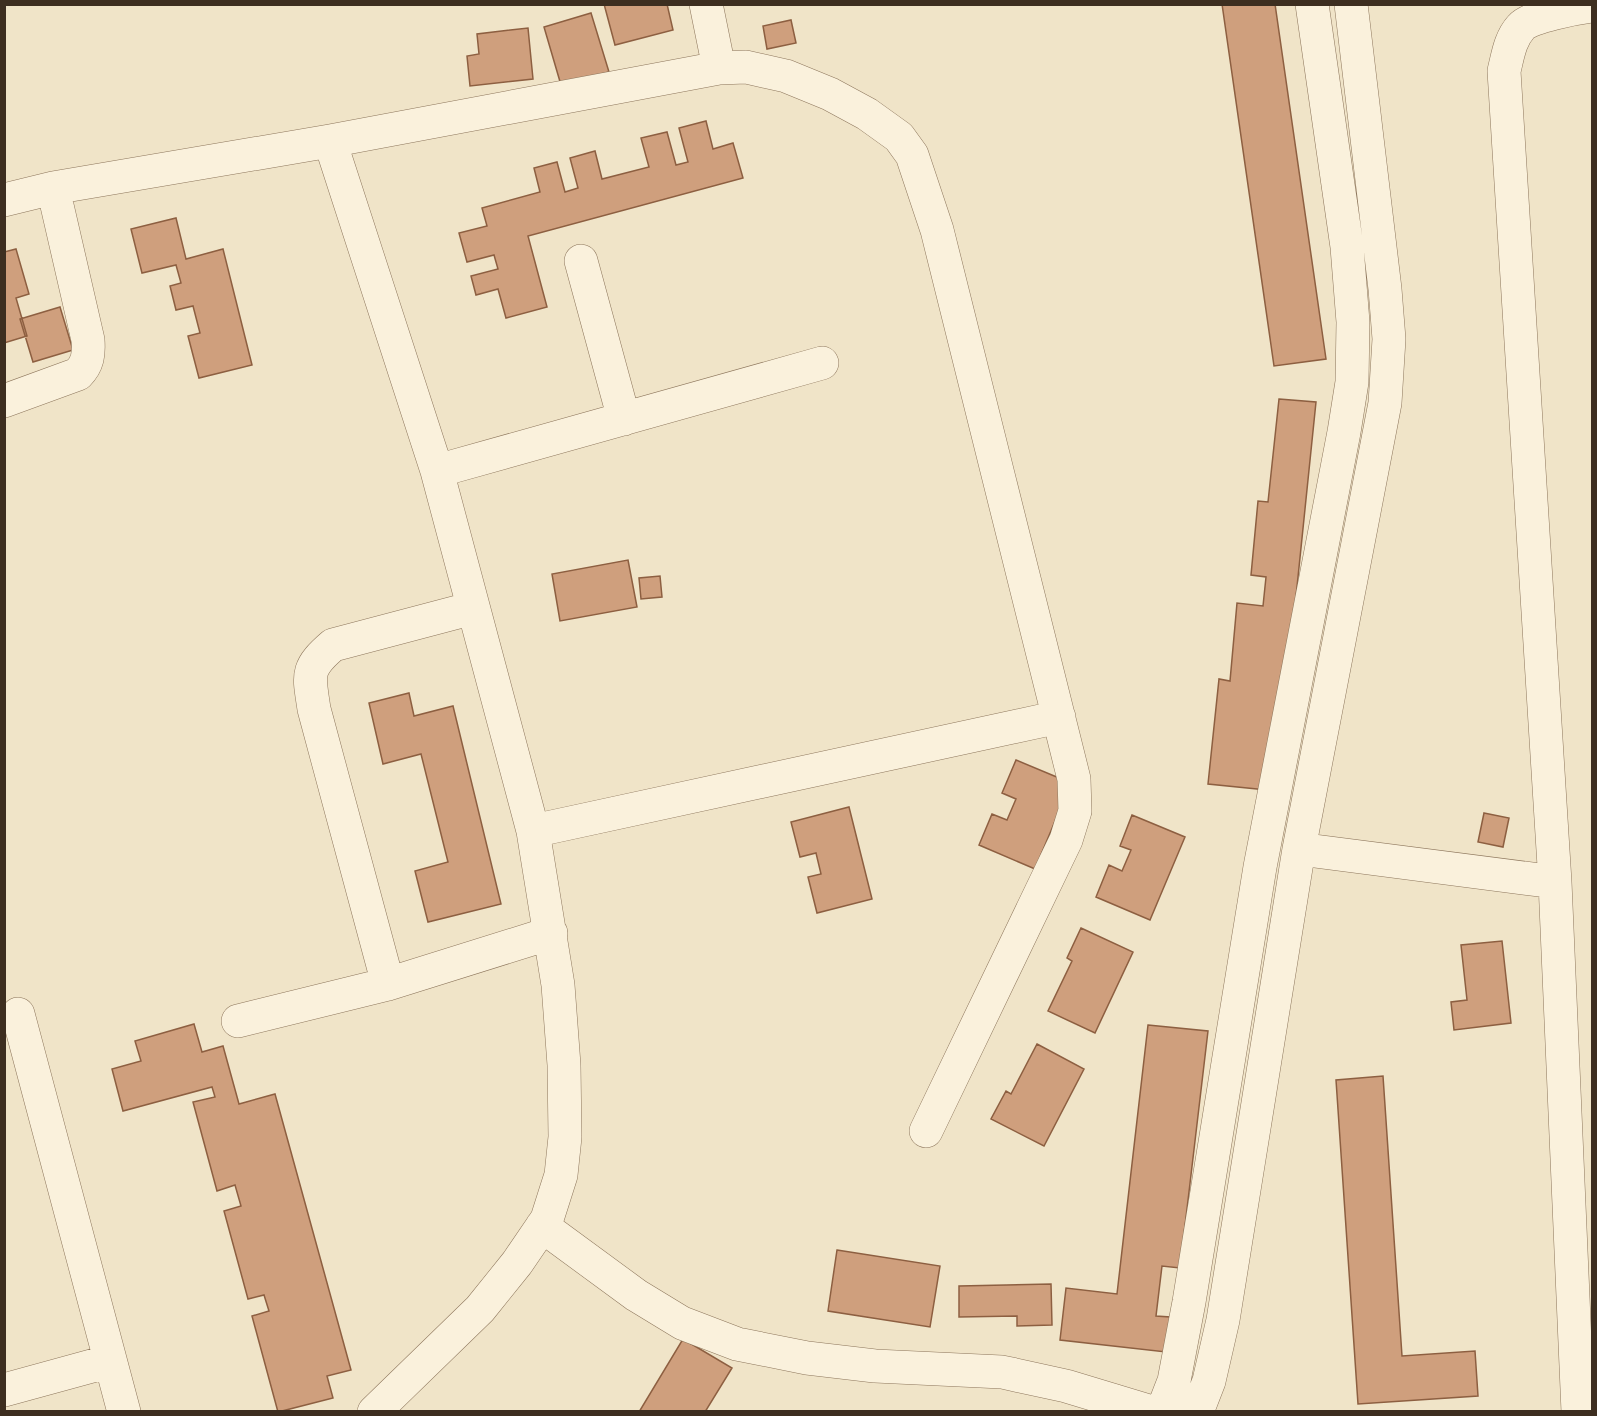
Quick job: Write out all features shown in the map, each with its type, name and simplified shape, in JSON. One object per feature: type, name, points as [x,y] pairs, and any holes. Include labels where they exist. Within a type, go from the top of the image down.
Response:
[{"type":"street","points":[[706,4],[719,68]]},
{"type":"street","points":[[1162,1412],[1173,1381],[1189,1302],[1260,867],[1352,382],[1353,322],[1347,247],[1312,4]]},
{"type":"street","points":[[1197,1412],[1209,1381],[1223,1320],[1299,849],[1384,403],[1389,339],[1385,289],[1351,4]]},
{"type":"street","points":[[1578,1412],[1555,882],[1504,70],[1509,46],[1522,25],[1563,11],[1593,6]]},
{"type":"street","points":[[4,200],[53,188],[330,141],[719,68],[746,67],[786,76],[830,94],[867,114],[899,136],[912,155],[937,230],[1074,779],[1075,811],[1066,840],[926,1131]]},
{"type":"street","points":[[330,141],[437,471],[533,831],[558,985],[564,1065],[565,1137],[561,1176],[547,1219],[517,1263],[480,1309],[374,1412]]},
{"type":"street","points":[[4,401],[78,374],[87,361],[88,340],[53,188]]},
{"type":"street","points":[[581,261],[624,419]]},
{"type":"street","points":[[437,471],[822,363]]},
{"type":"street","points":[[388,984],[314,709],[310,679],[315,660],[333,645],[473,608]]},
{"type":"street","points":[[533,831],[1059,717]]},
{"type":"street","points":[[1299,849],[1555,882]]},
{"type":"street","points":[[238,1022],[388,984],[551,933]]},
{"type":"street","points":[[18,1014],[124,1412]]},
{"type":"street","points":[[542,1226],[636,1295],[682,1323],[737,1344],[807,1358],[875,1366],[1002,1372],[1066,1386],[1152,1412]]},
{"type":"street","points":[[4,1390],[111,1361]]},
{"type":"building","points":[[604,4],[667,4],[673,30],[615,45]]},
{"type":"building","points":[[1222,4],[1275,4],[1326,359],[1274,366]]},
{"type":"building","points":[[591,13],[609,72],[561,85],[544,27]]},
{"type":"building","points":[[791,20],[796,43],[767,49],[763,26]]},
{"type":"building","points":[[528,28],[533,79],[470,86],[467,56],[479,54],[477,34]]},
{"type":"building","points":[[706,121],[713,149],[733,143],[743,178],[528,236],[547,307],[506,318],[498,289],[476,295],[471,276],[498,269],[494,255],[467,262],[459,233],[487,226],[482,208],[540,192],[534,168],[557,162],[565,192],[578,188],[570,158],[595,151],[602,179],[649,167],[641,138],[667,132],[676,165],[688,162],[679,128]]},
{"type":"building","points":[[176,218],[186,259],[223,249],[252,365],[199,378],[188,336],[200,333],[193,306],[176,310],[170,286],[181,283],[176,265],[142,273],[131,229]]},
{"type":"building","points":[[16,249],[29,294],[16,298],[27,336],[4,343],[4,252]]},
{"type":"building","points":[[60,307],[73,350],[33,362],[20,319]]},
{"type":"building","points":[[1279,399],[1316,402],[1276,791],[1208,784],[1219,679],[1230,681],[1237,603],[1263,606],[1266,577],[1251,575],[1258,501],[1268,502]]},
{"type":"building","points":[[628,560],[637,607],[560,621],[552,574]]},
{"type":"building","points":[[660,576],[662,597],[641,599],[639,578]]},
{"type":"building","points":[[409,693],[414,716],[453,706],[501,904],[428,922],[415,871],[448,862],[421,754],[383,764],[369,703]]},
{"type":"building","points":[[1016,760],[1071,783],[1035,869],[979,845],[992,814],[1007,820],[1016,799],[1002,793]]},
{"type":"building","points":[[849,807],[872,899],[817,913],[808,877],[821,874],[816,853],[800,857],[791,822]]},
{"type":"building","points":[[1484,813],[1509,818],[1503,847],[1478,842]]},
{"type":"building","points":[[1132,815],[1185,837],[1150,920],[1096,897],[1109,865],[1122,871],[1131,850],[1120,846]]},
{"type":"building","points":[[1081,928],[1133,952],[1095,1033],[1048,1011],[1072,961],[1067,958]]},
{"type":"building","points":[[1502,941],[1511,1023],[1454,1030],[1451,1002],[1467,1000],[1461,945]]},
{"type":"building","points":[[194,1024],[202,1052],[223,1046],[239,1104],[275,1094],[351,1370],[327,1376],[333,1398],[278,1412],[252,1316],[269,1311],[264,1295],[248,1299],[224,1211],[241,1206],[235,1185],[217,1191],[193,1102],[215,1097],[212,1087],[123,1111],[112,1069],[141,1061],[135,1041]]},
{"type":"building","points":[[1148,1025],[1208,1031],[1180,1268],[1162,1266],[1156,1316],[1170,1317],[1166,1352],[1060,1340],[1066,1288],[1117,1294]]},
{"type":"building","points":[[1037,1044],[1084,1069],[1044,1146],[991,1119],[1006,1091],[1011,1094]]},
{"type":"building","points":[[1383,1076],[1402,1356],[1475,1351],[1478,1396],[1358,1404],[1336,1080]]},
{"type":"building","points":[[837,1250],[940,1266],[930,1327],[828,1311]]},
{"type":"building","points":[[1051,1284],[1052,1325],[1017,1326],[1017,1316],[959,1317],[959,1286]]},
{"type":"building","points":[[683,1339],[732,1368],[705,1412],[639,1412]]}]
